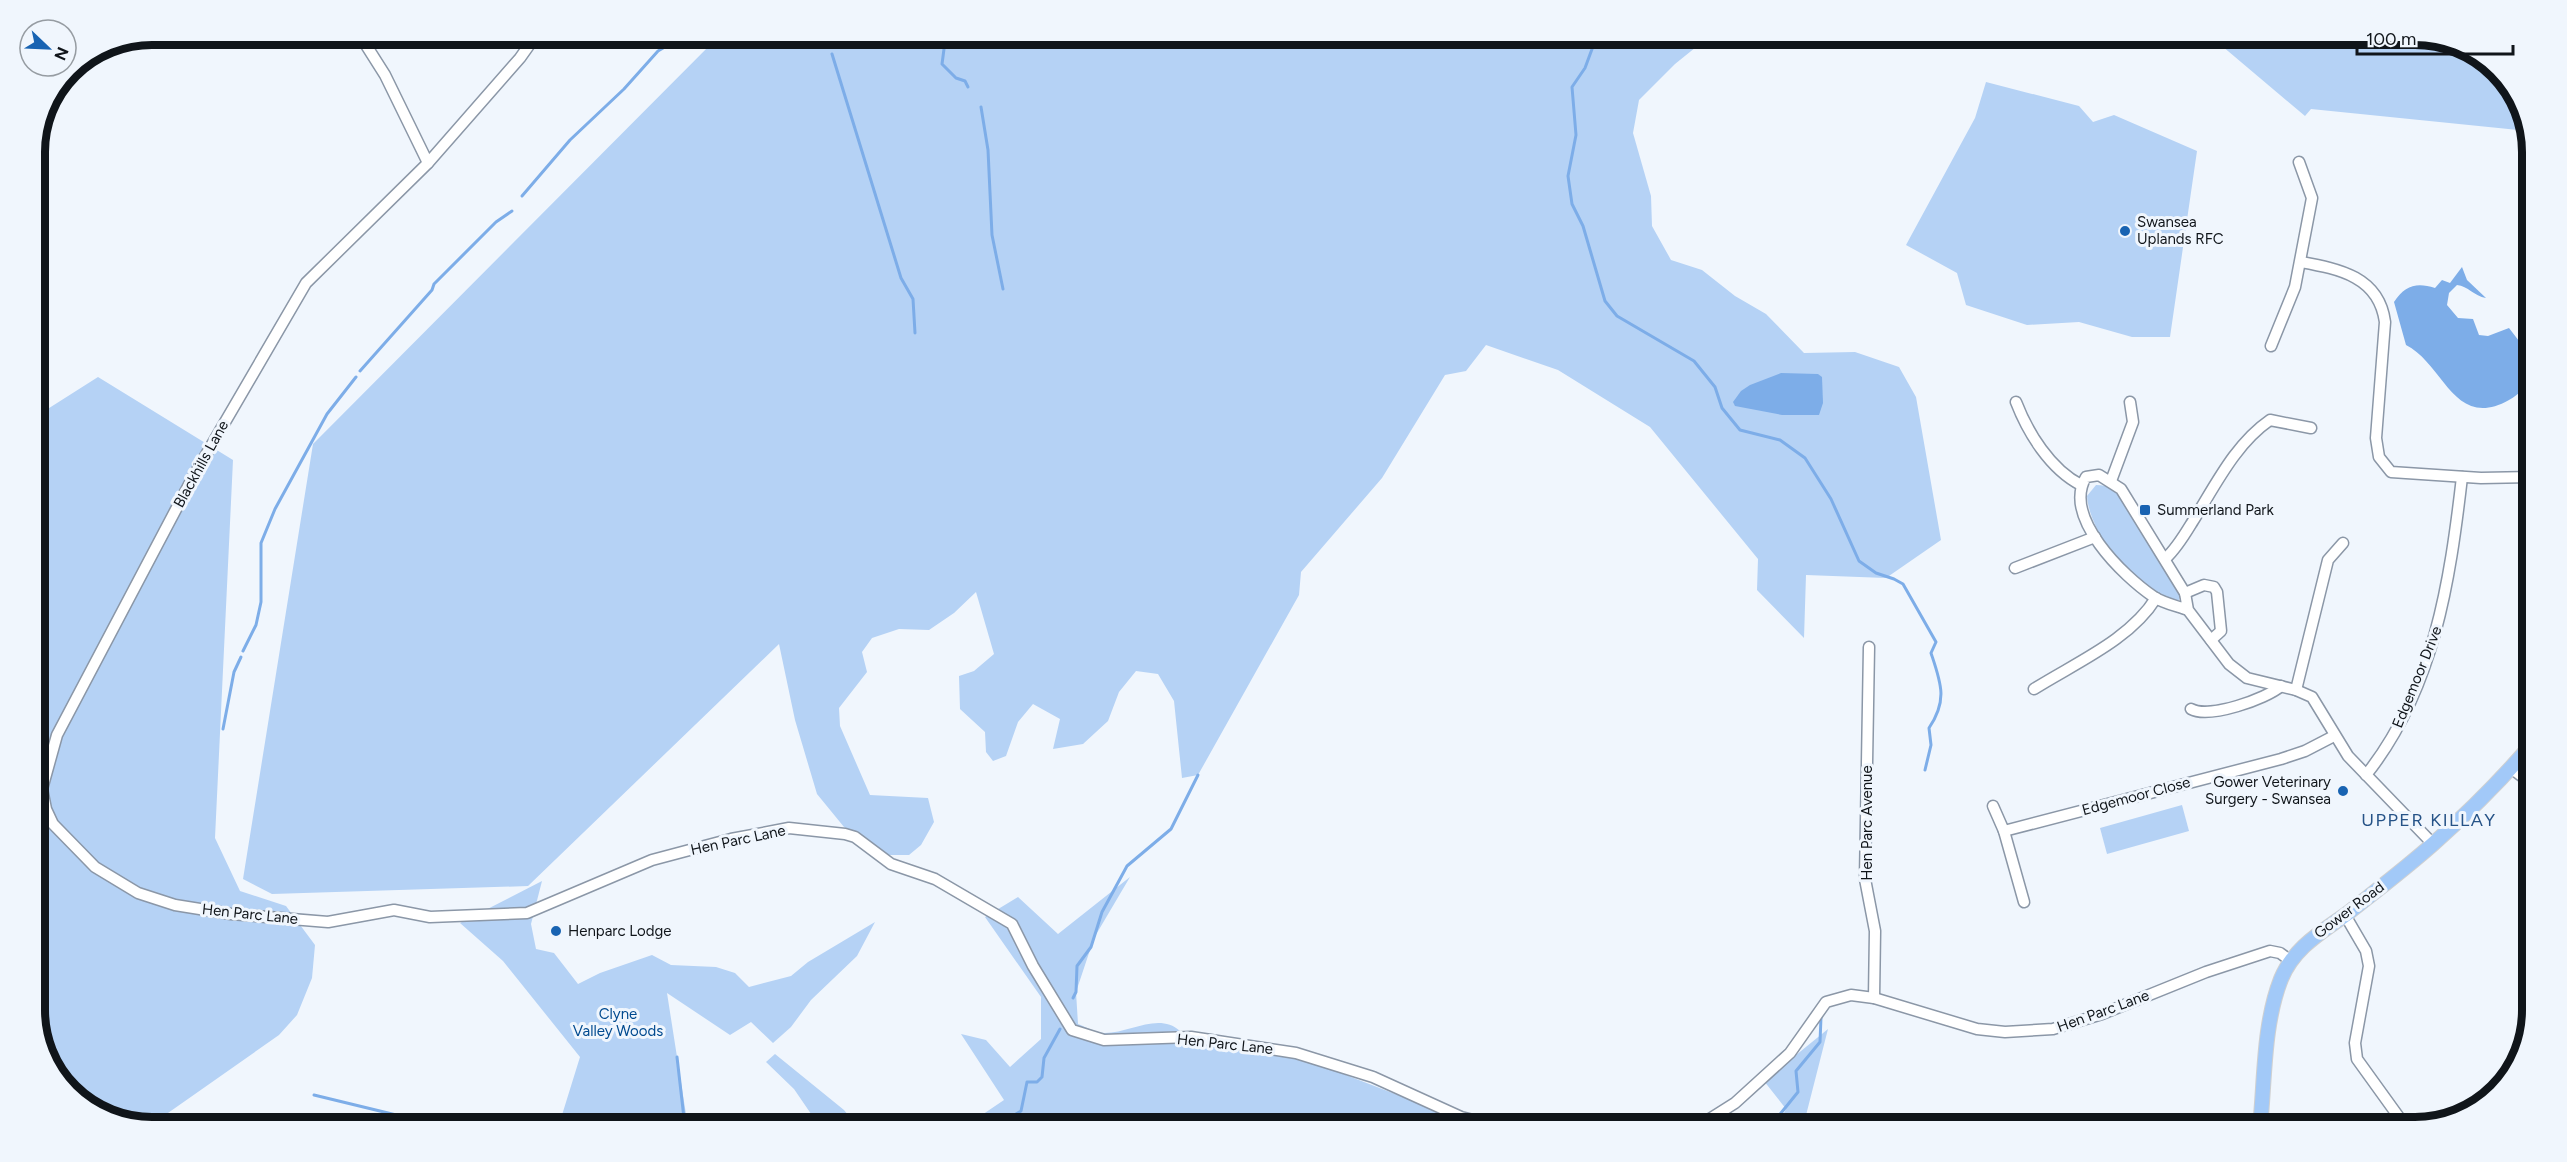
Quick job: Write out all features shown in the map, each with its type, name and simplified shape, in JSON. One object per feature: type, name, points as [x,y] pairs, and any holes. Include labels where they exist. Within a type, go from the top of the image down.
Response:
[{"type":"main road","name":"Gower Road","points":[[2261,1117],[2269,1032],[2282,978],[2291,961],[2309,940],[2345,915],[2433,844],[2522,755]]},
{"type":"street","points":[[366,45],[385,75],[428,163]]},
{"type":"street","name":"Blackhills Lane","points":[[45,778],[57,735],[193,477],[306,283],[428,163],[529,45]]},
{"type":"street","points":[[2271,346],[2295,287],[2312,198],[2299,162]]},
{"type":"street","points":[[2301,261],[2329,267],[2355,277],[2373,291],[2383,306],[2385,322],[2376,438],[2379,457],[2391,472],[2462,477],[2522,477]]},
{"type":"street","points":[[2016,402],[2025,424],[2041,447],[2064,473],[2081,485]]},
{"type":"street","points":[[2111,481],[2133,422],[2130,402]]},
{"type":"street","points":[[2166,558],[2179,544],[2231,460],[2253,431],[2271,420],[2311,428]]},
{"type":"street","points":[[2188,610],[2156,598],[2108,556],[2081,513],[2081,485],[2086,477],[2099,475],[2121,489],[2166,558],[2185,592],[2188,610],[2229,664],[2247,678],[2296,690],[2317,702],[2334,736],[2366,775],[2433,844]]},
{"type":"street","name":"Edgemoor Drive","points":[[2366,775],[2383,754],[2398,726],[2437,631],[2452,562],[2462,477]]},
{"type":"street","points":[[2015,568],[2095,537]]},
{"type":"street","points":[[2296,690],[2328,560],[2343,543]]},
{"type":"street","points":[[2185,592],[2205,585],[2214,587],[2217,592],[2221,631],[2211,640]]},
{"type":"street","points":[[2034,689],[2127,631],[2148,610],[2156,598]]},
{"type":"street","name":"Hen Parc Avenue","points":[[1869,647],[1865,879],[1875,931],[1874,998]]},
{"type":"street","points":[[2191,709],[2198,713],[2232,707],[2273,693],[2281,686]]},
{"type":"street","name":"Edgemoor Close","points":[[2004,831],[2281,759],[2306,751],[2334,736]]},
{"type":"street","points":[[2511,768],[2522,776]]},
{"type":"street","name":"Blackhills Lane","points":[[45,804],[53,824],[94,867],[138,893],[175,905]]},
{"type":"street","points":[[1993,806],[2004,831],[2024,902]]},
{"type":"street","name":"Hen Parc Lane","points":[[175,905],[231,914],[328,922],[394,910],[430,916],[527,913],[652,861],[731,839],[789,828],[845,834],[855,837],[891,864],[935,879],[1012,924],[1033,966],[1072,1030],[1104,1040],[1191,1037],[1296,1053],[1373,1077],[1459,1117]]},
{"type":"street","points":[[2345,915],[2366,951],[2369,966],[2355,1043],[2357,1059],[2398,1117]]},
{"type":"street","name":"Hen Parc Lane","points":[[1714,1117],[1735,1103],[1790,1053],[1826,1002],[1851,994],[1874,998],[1977,1029],[2005,1032],[2053,1029],[2102,1014],[2206,972],[2270,951],[2280,953],[2291,961]]},
{"type":"green space","points":[[710,45],[1699,45],[1675,64],[1639,100],[1633,133],[1651,196],[1652,226],[1671,260],[1702,270],[1735,296],[1766,314],[1804,353],[1855,352],[1899,367],[1916,397],[1941,540],[1886,578],[1806,575],[1804,638],[1757,590],[1758,559],[1650,427],[1558,370],[1486,345],[1466,371],[1445,375],[1382,478],[1301,572],[1299,595],[1198,775],[1182,778],[1174,701],[1158,674],[1136,671],[1119,692],[1108,721],[1083,744],[1053,749],[1060,719],[1033,704],[1018,722],[1006,756],[993,761],[986,752],[985,732],[960,709],[959,676],[974,671],[994,654],[976,592],[954,613],[929,630],[899,629],[872,638],[862,652],[867,672],[839,708],[840,726],[870,795],[928,798],[934,822],[921,845],[909,855],[888,855],[844,827],[817,794],[795,720],[779,644],[528,886],[272,894],[243,879],[313,444]]},
{"type":"green space","points":[[2221,45],[2422,45],[2436,47],[2468,59],[2491,76],[2508,99],[2520,130],[2311,109],[2305,116]]},
{"type":"green space","points":[[1986,82],[2079,106],[2093,122],[2114,115],[2197,151],[2170,337],[2132,337],[2079,322],[2027,325],[1966,305],[1957,273],[1906,245],[1975,118]]},
{"type":"green space","points":[[98,377],[233,460],[215,838],[240,891],[286,906],[315,945],[312,978],[297,1015],[279,1035],[162,1117],[124,1113],[111,1109],[87,1095],[76,1086],[63,1069],[47,1031],[45,1017],[45,411]]},
{"type":"green space","points":[[2096,485],[2112,489],[2125,502],[2181,593],[2179,600],[2171,599],[2150,589],[2128,570],[2105,544],[2093,521],[2087,496]]},
{"type":"green space","points":[[2182,805],[2189,831],[2107,854],[2100,828]]},
{"type":"green space","points":[[1130,877],[1094,938],[1076,992],[1078,1024],[1105,1033],[1163,1023],[1180,1031],[1142,1034],[1137,1042],[1210,1044],[1312,1062],[1455,1117],[979,1117],[1004,1100],[961,1034],[986,1040],[1010,1067],[1041,1039],[1041,997],[985,917],[1018,897],[1058,934]]},
{"type":"green space","name":"Clyne Valley Woods","points":[[542,881],[531,924],[536,949],[554,953],[578,984],[600,973],[652,955],[671,965],[716,967],[735,973],[749,987],[791,976],[808,962],[875,922],[857,956],[811,1000],[791,1027],[773,1043],[751,1022],[730,1035],[667,993],[686,1117],[562,1117],[580,1057],[503,961],[460,923]]},
{"type":"green space","points":[[1828,1029],[1806,1117],[1782,1117],[1786,1109],[1764,1081]]},
{"type":"green space","points":[[775,1054],[850,1117],[813,1117],[794,1089],[766,1062]]},
{"type":"water","points":[[2462,267],[2467,280],[2486,298],[2457,285],[2449,293],[2447,305],[2458,318],[2473,319],[2479,335],[2488,336],[2509,328],[2522,343],[2522,390],[2509,400],[2490,407],[2475,407],[2462,401],[2419,354],[2406,345],[2394,302],[2398,296],[2412,286],[2423,285],[2435,288],[2442,280],[2450,283]]},
{"type":"water","points":[[1781,373],[1818,374],[1822,377],[1823,403],[1819,415],[1782,415],[1735,406],[1733,402],[1741,391]]},
{"type":"waterway","points":[[522,196],[570,140],[624,89],[658,51],[668,45]]},
{"type":"waterway","points":[[945,45],[942,64],[956,78],[965,81],[968,87]]},
{"type":"waterway","points":[[1594,45],[1585,68],[1572,87],[1576,135],[1568,176],[1572,204],[1583,226],[1605,301],[1617,316],[1694,361],[1715,387],[1722,408],[1740,430],[1780,440],[1805,458],[1831,499],[1859,561],[1876,573],[1903,584],[1936,642],[1931,653],[1938,673],[1941,700],[1929,728],[1931,745],[1925,770]]},
{"type":"waterway","points":[[832,54],[901,278],[913,299],[915,333]]},
{"type":"waterway","points":[[981,107],[988,150],[992,235],[1003,289]]},
{"type":"waterway","points":[[360,371],[432,290],[434,284],[496,222],[512,211]]},
{"type":"waterway","points":[[243,651],[256,625],[261,602],[261,543],[275,509],[327,414],[356,377]]},
{"type":"waterway","points":[[223,729],[234,672],[241,657]]},
{"type":"waterway","points":[[1073,998],[1076,992],[1077,966],[1091,947],[1102,912],[1127,866],[1171,829],[1198,775]]},
{"type":"waterway","points":[[1778,1117],[1798,1092],[1796,1071],[1820,1042],[1821,1017]]},
{"type":"waterway","points":[[1011,1117],[1021,1111],[1027,1082],[1037,1082],[1042,1077],[1044,1058],[1060,1029]]},
{"type":"waterway","points":[[677,1057],[684,1117]]},
{"type":"waterway","points":[[314,1095],[405,1117]]},
{"type":"place","name":"Swansea Uplands RFC","points":[[2125,231]]},
{"type":"place","name":"Summerland Park","points":[[2145,510]]},
{"type":"place","name":"Gower Veterinary Surgery - Swansea","points":[[2343,791]]},
{"type":"place","name":"Henparc Lodge","points":[[556,931]]},
{"type":"district","name":"UPPER KILLAY","points":[[2429,820]]}]
